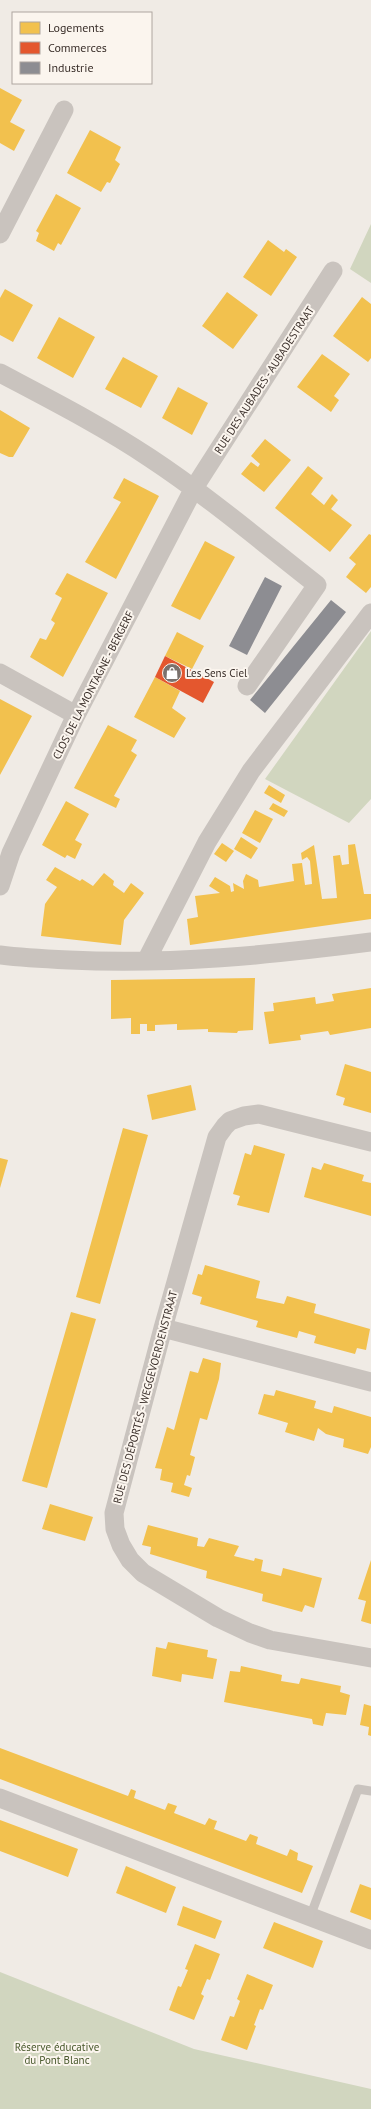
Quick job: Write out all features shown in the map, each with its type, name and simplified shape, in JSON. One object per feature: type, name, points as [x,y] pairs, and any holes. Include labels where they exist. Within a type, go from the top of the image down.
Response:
[{"type":"street","points":[[0,234],[64,110]]},
{"type":"street","name":"RUE DES AUBADES - AUBADESTRAAT","points":[[194,488],[333,271]]},
{"type":"street","points":[[0,373],[77,414],[128,444],[194,488],[317,585],[247,686]]},
{"type":"street","name":"CLOS DE LA MONTAGNE - BERGERF","points":[[0,886],[11,853],[76,715],[194,488]]},
{"type":"street","points":[[146,961],[207,842],[251,771],[371,613]]},
{"type":"street","points":[[0,673],[76,715]]},
{"type":"street","points":[[0,955],[96,961],[146,961],[270,955],[371,942]]},
{"type":"street","name":"RUE DES DÉPORTÉS - WEGGEVOERDENSTRAAT","points":[[371,1142],[259,1114],[244,1116],[225,1126],[217,1137],[163,1328],[114,1513],[117,1534],[125,1553],[143,1573],[239,1628],[270,1640],[371,1658]]},
{"type":"street","points":[[163,1328],[367,1379]]},
{"type":"street","points":[[0,1798],[371,1940]]},
{"type":"lane","points":[[310,1917],[358,1789],[371,1791]]},
{"type":"green space","points":[[371,224],[371,283],[350,269]]},
{"type":"green space","points":[[371,631],[371,799],[349,823],[265,779]]},
{"type":"green space","name":"Réserve éducative du Pont Blanc","points":[[0,1972],[194,2049],[371,2089],[371,2109],[0,2109]]},
{"type":"building: Logements","points":[[0,88],[22,100],[10,122],[25,130],[14,151],[0,143]]},
{"type":"building: Logements","points":[[90,130],[121,147],[115,160],[120,164],[110,183],[107,182],[101,192],[67,173]]},
{"type":"building: Logements","points":[[56,194],[81,208],[61,245],[58,243],[54,251],[36,241],[39,233],[36,231]]},
{"type":"building: Logements","points":[[268,240],[284,252],[286,249],[297,257],[271,296],[243,277]]},
{"type":"building: Logements","points":[[5,289],[33,305],[13,342],[0,335],[0,298]]},
{"type":"building: Logements","points":[[227,292],[258,315],[233,349],[202,326]]},
{"type":"building: Logements","points":[[362,297],[371,304],[371,358],[368,362],[333,336]]},
{"type":"building: Logements","points":[[59,317],[95,337],[73,378],[37,358]]},
{"type":"building: Logements","points":[[322,354],[350,374],[334,396],[339,400],[331,412],[297,387]]},
{"type":"building: Logements","points":[[123,357],[158,376],[141,408],[105,389]]},
{"type":"building: Logements","points":[[178,387],[208,403],[192,435],[162,418]]},
{"type":"building: Logements","points":[[0,410],[30,428],[13,457],[0,453]]},
{"type":"building: Logements","points":[[265,439],[291,460],[264,492],[241,474],[251,462],[258,467],[260,464],[251,456]]},
{"type":"building: Logements","points":[[308,466],[323,478],[311,494],[324,505],[332,494],[338,500],[331,509],[352,525],[330,552],[275,508]]},
{"type":"building: Logements","points":[[124,478],[159,496],[116,579],[85,562],[121,502],[113,498]]},
{"type":"building: Logements","points":[[369,534],[371,535],[371,587],[366,593],[346,577],[356,564],[349,558]]},
{"type":"building: Logements","points":[[205,541],[235,557],[200,620],[171,606]]},
{"type":"building: Logements","points":[[67,573],[108,593],[63,677],[30,657],[40,638],[46,640],[55,623],[51,620],[62,598],[55,594]]},
{"type":"building: Logements","points":[[177,632],[204,646],[192,669],[165,656]]},
{"type":"building: Logements","points":[[155,677],[180,691],[172,708],[186,718],[174,738],[134,717]]},
{"type":"building: Logements","points":[[0,699],[32,716],[0,775]]},
{"type":"building: Logements","points":[[108,725],[137,740],[131,751],[137,755],[114,796],[120,799],[116,808],[74,788]]},
{"type":"building: Logements","points":[[269,785],[285,795],[281,803],[264,793]]},
{"type":"building: Logements","points":[[66,801],[89,814],[75,840],[82,844],[75,859],[67,855],[65,858],[42,845]]},
{"type":"building: Logements","points":[[273,803],[288,811],[284,817],[269,809]]},
{"type":"building: Logements","points":[[255,810],[273,819],[260,843],[242,833]]},
{"type":"building: Logements","points":[[241,837],[258,848],[251,859],[234,849]]},
{"type":"building: Logements","points":[[222,843],[234,851],[226,862],[214,854]]},
{"type":"building: Logements","points":[[355,844],[364,894],[371,894],[371,919],[190,945],[187,919],[198,917],[195,896],[220,893],[209,886],[215,877],[230,886],[231,892],[234,891],[233,883],[244,889],[243,881],[246,874],[258,880],[259,887],[294,881],[292,864],[302,863],[305,885],[312,884],[310,861],[307,857],[302,860],[301,853],[314,845],[322,899],[337,898],[333,856],[340,855],[342,865],[349,864],[348,845]]},
{"type":"building: Logements","points":[[55,867],[80,881],[82,879],[93,886],[104,873],[114,881],[113,885],[124,893],[131,883],[144,893],[124,920],[121,945],[41,936],[45,904],[57,887],[46,880]]},
{"type":"building: Logements","points":[[255,978],[253,1030],[238,1031],[237,1033],[208,1032],[208,1029],[177,1030],[177,1024],[155,1025],[155,1031],[147,1031],[147,1024],[140,1024],[140,1034],[131,1034],[131,1018],[111,1019],[111,980]]},
{"type":"building: Logements","points":[[371,988],[371,1028],[330,1035],[328,1031],[300,1035],[301,1040],[269,1044],[264,1012],[274,1011],[273,1003],[315,997],[316,1004],[334,1001],[332,994]]},
{"type":"building: Logements","points":[[345,1064],[371,1072],[371,1113],[343,1105],[345,1098],[336,1095]]},
{"type":"building: Logements","points":[[191,1085],[196,1110],[152,1120],[147,1095]]},
{"type":"building: Logements","points":[[123,1128],[148,1135],[100,1304],[76,1297]]},
{"type":"building: Logements","points":[[254,1145],[285,1154],[269,1213],[237,1205],[240,1196],[233,1194],[245,1153],[251,1155]]},
{"type":"building: Logements","points":[[0,1158],[8,1160],[0,1188]]},
{"type":"building: Logements","points":[[324,1163],[364,1175],[362,1181],[371,1183],[371,1216],[304,1197],[312,1167],[321,1170]]},
{"type":"building: Logements","points":[[205,1265],[260,1281],[256,1298],[284,1304],[287,1296],[316,1304],[314,1313],[370,1329],[366,1350],[357,1348],[355,1354],[314,1343],[316,1336],[299,1331],[297,1338],[256,1327],[258,1321],[200,1304],[202,1297],[192,1294],[198,1274],[202,1275]]},
{"type":"building: Logements","points":[[71,1312],[96,1319],[47,1488],[22,1481]]},
{"type":"building: Logements","points":[[203,1358],[221,1363],[219,1379],[207,1420],[200,1418],[190,1455],[195,1457],[190,1476],[187,1475],[184,1485],[192,1488],[189,1497],[171,1492],[173,1483],[160,1480],[162,1469],[155,1468],[167,1427],[174,1430],[190,1371],[198,1373]]},
{"type":"building: Logements","points":[[276,1390],[316,1401],[314,1408],[332,1413],[334,1406],[371,1417],[371,1447],[368,1454],[343,1447],[344,1439],[326,1434],[318,1428],[314,1441],[285,1432],[288,1423],[258,1414],[264,1394],[274,1396]]},
{"type":"building: Logements","points":[[50,1504],[93,1517],[85,1541],[42,1529]]},
{"type":"building: Logements","points":[[148,1525],[198,1538],[197,1546],[204,1547],[209,1538],[239,1546],[234,1556],[254,1561],[255,1558],[263,1560],[261,1571],[281,1576],[283,1568],[322,1578],[314,1608],[305,1605],[302,1612],[262,1601],[263,1594],[206,1578],[207,1571],[150,1554],[151,1547],[142,1545]]},
{"type":"building: Logements","points":[[371,1560],[371,1624],[361,1621],[366,1601],[358,1599]]},
{"type":"building: Logements","points":[[168,1642],[208,1650],[207,1657],[217,1659],[213,1679],[182,1674],[181,1682],[152,1676],[156,1647],[166,1649]]},
{"type":"building: Logements","points":[[241,1666],[282,1675],[281,1681],[299,1684],[301,1678],[341,1686],[340,1692],[350,1695],[346,1715],[326,1713],[323,1726],[313,1724],[312,1719],[224,1702],[230,1671],[240,1672]]},
{"type":"building: Logements","points":[[364,1704],[371,1706],[371,1736],[368,1735],[369,1727],[360,1725]]},
{"type":"building: Logements","points":[[0,1748],[128,1796],[131,1789],[136,1791],[134,1798],[165,1810],[168,1803],[177,1806],[174,1813],[205,1825],[209,1818],[217,1821],[214,1829],[246,1841],[250,1834],[258,1837],[256,1844],[287,1856],[290,1849],[298,1853],[297,1860],[313,1866],[302,1893],[0,1779]]},
{"type":"building: Logements","points":[[0,1820],[78,1849],[68,1877],[0,1851]]},
{"type":"building: Logements","points":[[126,1866],[176,1887],[166,1913],[116,1893]]},
{"type":"building: Logements","points":[[360,1884],[371,1888],[371,1920],[350,1912]]},
{"type":"building: Logements","points":[[183,1906],[222,1921],[215,1939],[177,1925]]},
{"type":"building: Logements","points":[[274,1922],[323,1941],[313,1968],[263,1948]]},
{"type":"building: Logements","points":[[195,1944],[220,1954],[210,1980],[207,1979],[201,1994],[204,1996],[194,2020],[169,2010],[178,1986],[181,1987],[188,1970],[185,1969]]},
{"type":"building: Logements","points":[[247,1974],[273,1985],[263,2010],[260,2009],[254,2025],[256,2026],[247,2050],[221,2040],[230,2016],[234,2017],[240,2001],[237,1999]]},
{"type":"building: Commerces","points":[[165,656],[214,682],[203,703],[155,677]]},
{"type":"building: Industrie","points":[[265,577],[282,586],[247,655],[229,646]]},
{"type":"building: Industrie","points":[[331,600],[346,612],[265,713],[250,700]]},
{"type":"place","name":"Les Sens Ciel","points":[[172,673]]}]
